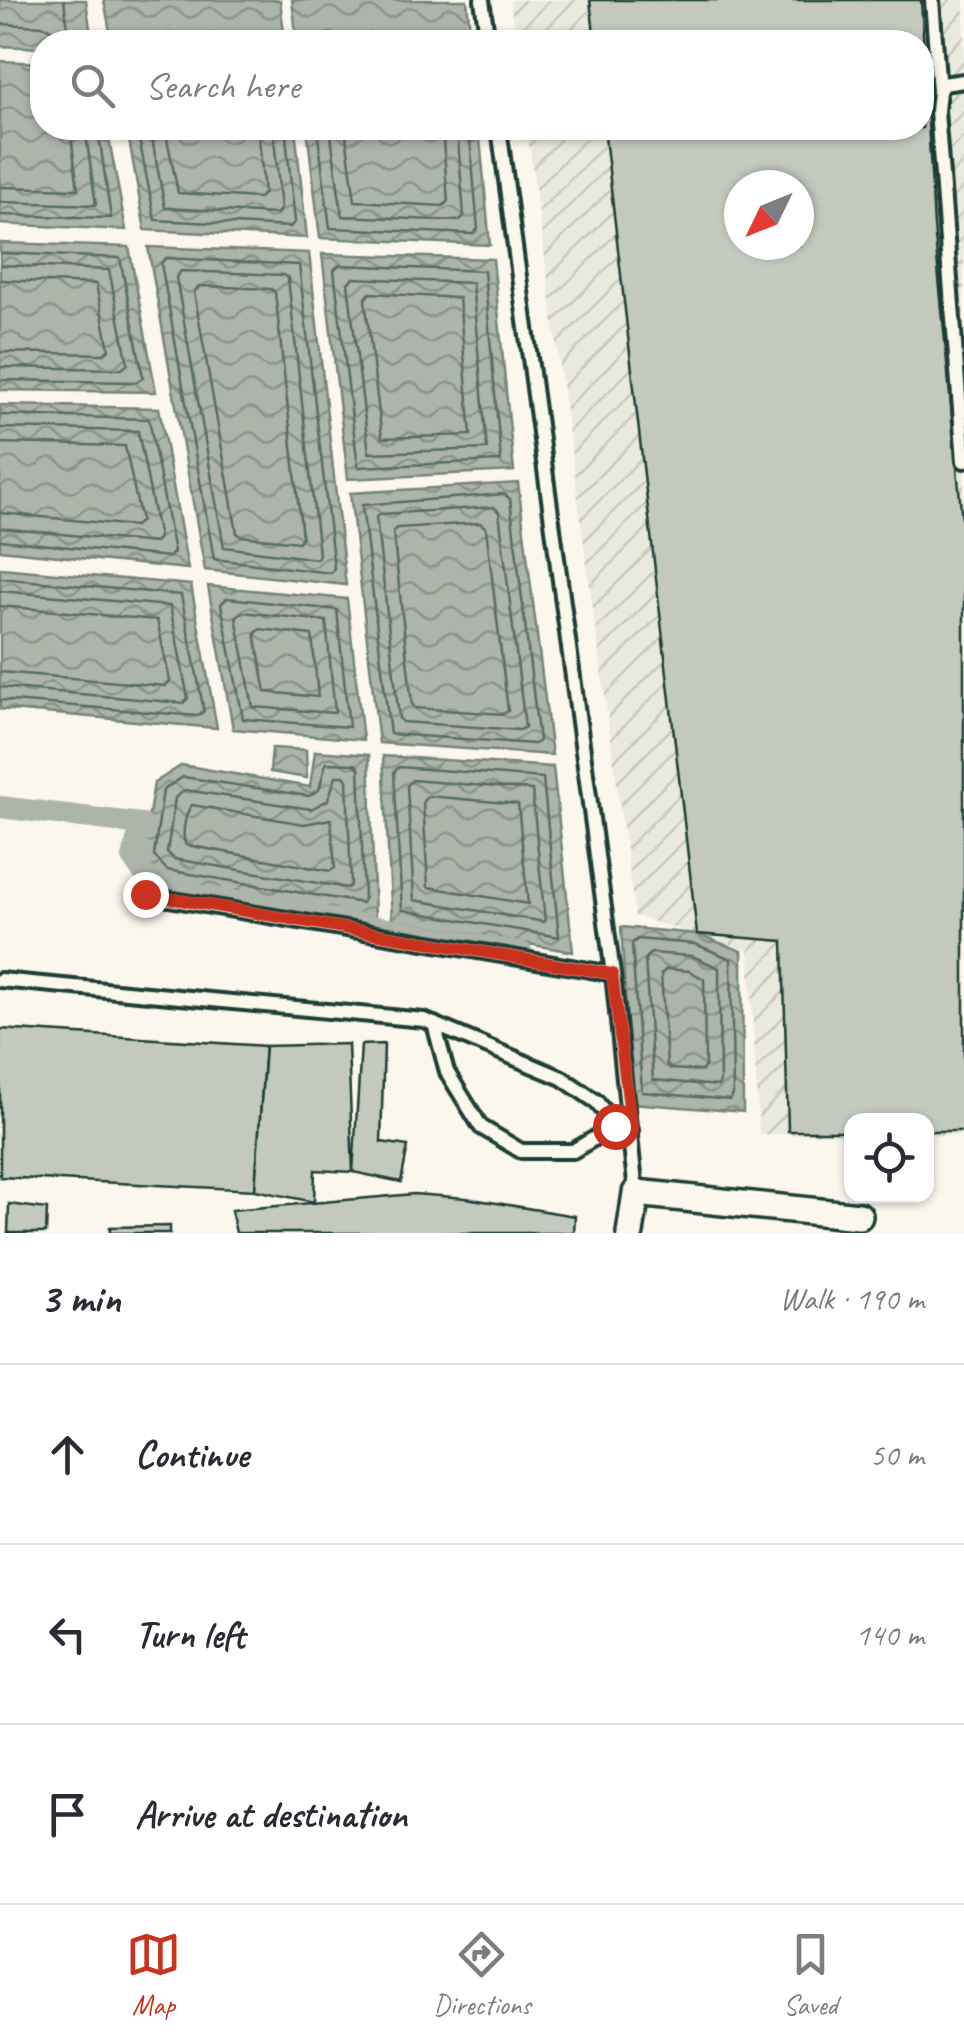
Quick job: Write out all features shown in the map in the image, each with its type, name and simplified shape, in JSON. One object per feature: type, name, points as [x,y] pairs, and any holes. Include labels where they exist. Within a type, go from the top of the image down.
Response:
[{"type":"street","points":[[630,1233],[636,1193],[859,1216]]},
{"type":"lane","points":[[482,0],[486,30]]},
{"type":"lane","points":[[932,0],[934,30]]},
{"type":"lane","points":[[934,30],[964,461]]},
{"type":"lane","points":[[938,91],[943,84],[964,82]]},
{"type":"lane","points":[[501,140],[612,974],[636,1193]]},
{"type":"lane","points":[[145,894],[612,974]]},
{"type":"lane","points":[[0,980],[424,1020],[562,1078],[597,1102],[615,1126],[632,1130]]},
{"type":"lane","points":[[434,1024],[447,1072],[481,1127],[520,1152],[573,1151],[615,1126]]},
{"type":"shaded area","points":[[510,0],[964,0],[964,1135],[934,1135],[934,1113],[844,1113],[844,1134],[759,1134],[749,951],[635,916],[529,140],[934,140],[934,30],[514,30]]},
{"type":"water","points":[[0,0],[86,0],[90,30],[30,30],[30,47],[0,46]]},
{"type":"water","points":[[104,0],[280,0],[284,30],[110,30]]},
{"type":"water","points":[[292,0],[467,0],[470,30],[296,30]]},
{"type":"water","points":[[0,61],[30,62],[30,140],[109,140],[126,230],[0,224]]},
{"type":"water","points":[[129,140],[296,140],[307,238],[145,230]]},
{"type":"water","points":[[308,140],[480,140],[490,245],[320,238]]},
{"type":"water","points":[[0,243],[129,247],[156,392],[0,390]]},
{"type":"water","points":[[148,247],[309,253],[346,585],[205,570]]},
{"type":"water","points":[[322,254],[493,259],[514,471],[348,479]]},
{"type":"water","points":[[0,405],[159,408],[188,569],[0,550]]},
{"type":"water","points":[[518,483],[552,755],[379,743],[350,493]]},
{"type":"water","points":[[0,568],[191,585],[217,728],[0,709]]},
{"type":"water","points":[[208,586],[347,599],[363,740],[233,729]]},
{"type":"water","points":[[272,748],[306,750],[307,778],[270,772]]},
{"type":"water","points":[[315,751],[369,755],[375,917],[160,879],[142,858],[154,783],[182,765],[310,787]]},
{"type":"water","points":[[383,756],[553,767],[573,952],[392,920]]},
{"type":"water","points":[[621,927],[697,934],[742,951],[743,1112],[632,1103]]},
{"type":"building","points":[[590,0],[921,0],[923,30],[594,30]]},
{"type":"building","points":[[605,140],[929,140],[964,541],[964,1131],[934,1131],[934,1113],[844,1113],[844,1131],[788,1131],[783,941],[697,934]]},
{"type":"building","points":[[0,1029],[265,1046],[255,1190],[0,1177]]},
{"type":"building","points":[[348,1044],[353,1172],[315,1170],[314,1202],[255,1190],[265,1046]]},
{"type":"building","points":[[384,1044],[381,1142],[408,1146],[401,1182],[353,1172],[361,1045]]},
{"type":"building","points":[[414,1194],[466,1198],[575,1216],[574,1233],[236,1233],[231,1210]]},
{"type":"building","points":[[9,1204],[47,1209],[46,1233],[8,1233]]},
{"type":"building","points":[[170,1226],[170,1233],[110,1233],[110,1227]]},
{"type":"waterway","points":[[0,807],[141,824],[133,858],[153,887],[522,953]]},
{"type":"route","points":[[145,894],[612,974],[632,1130],[615,1126]]}]
